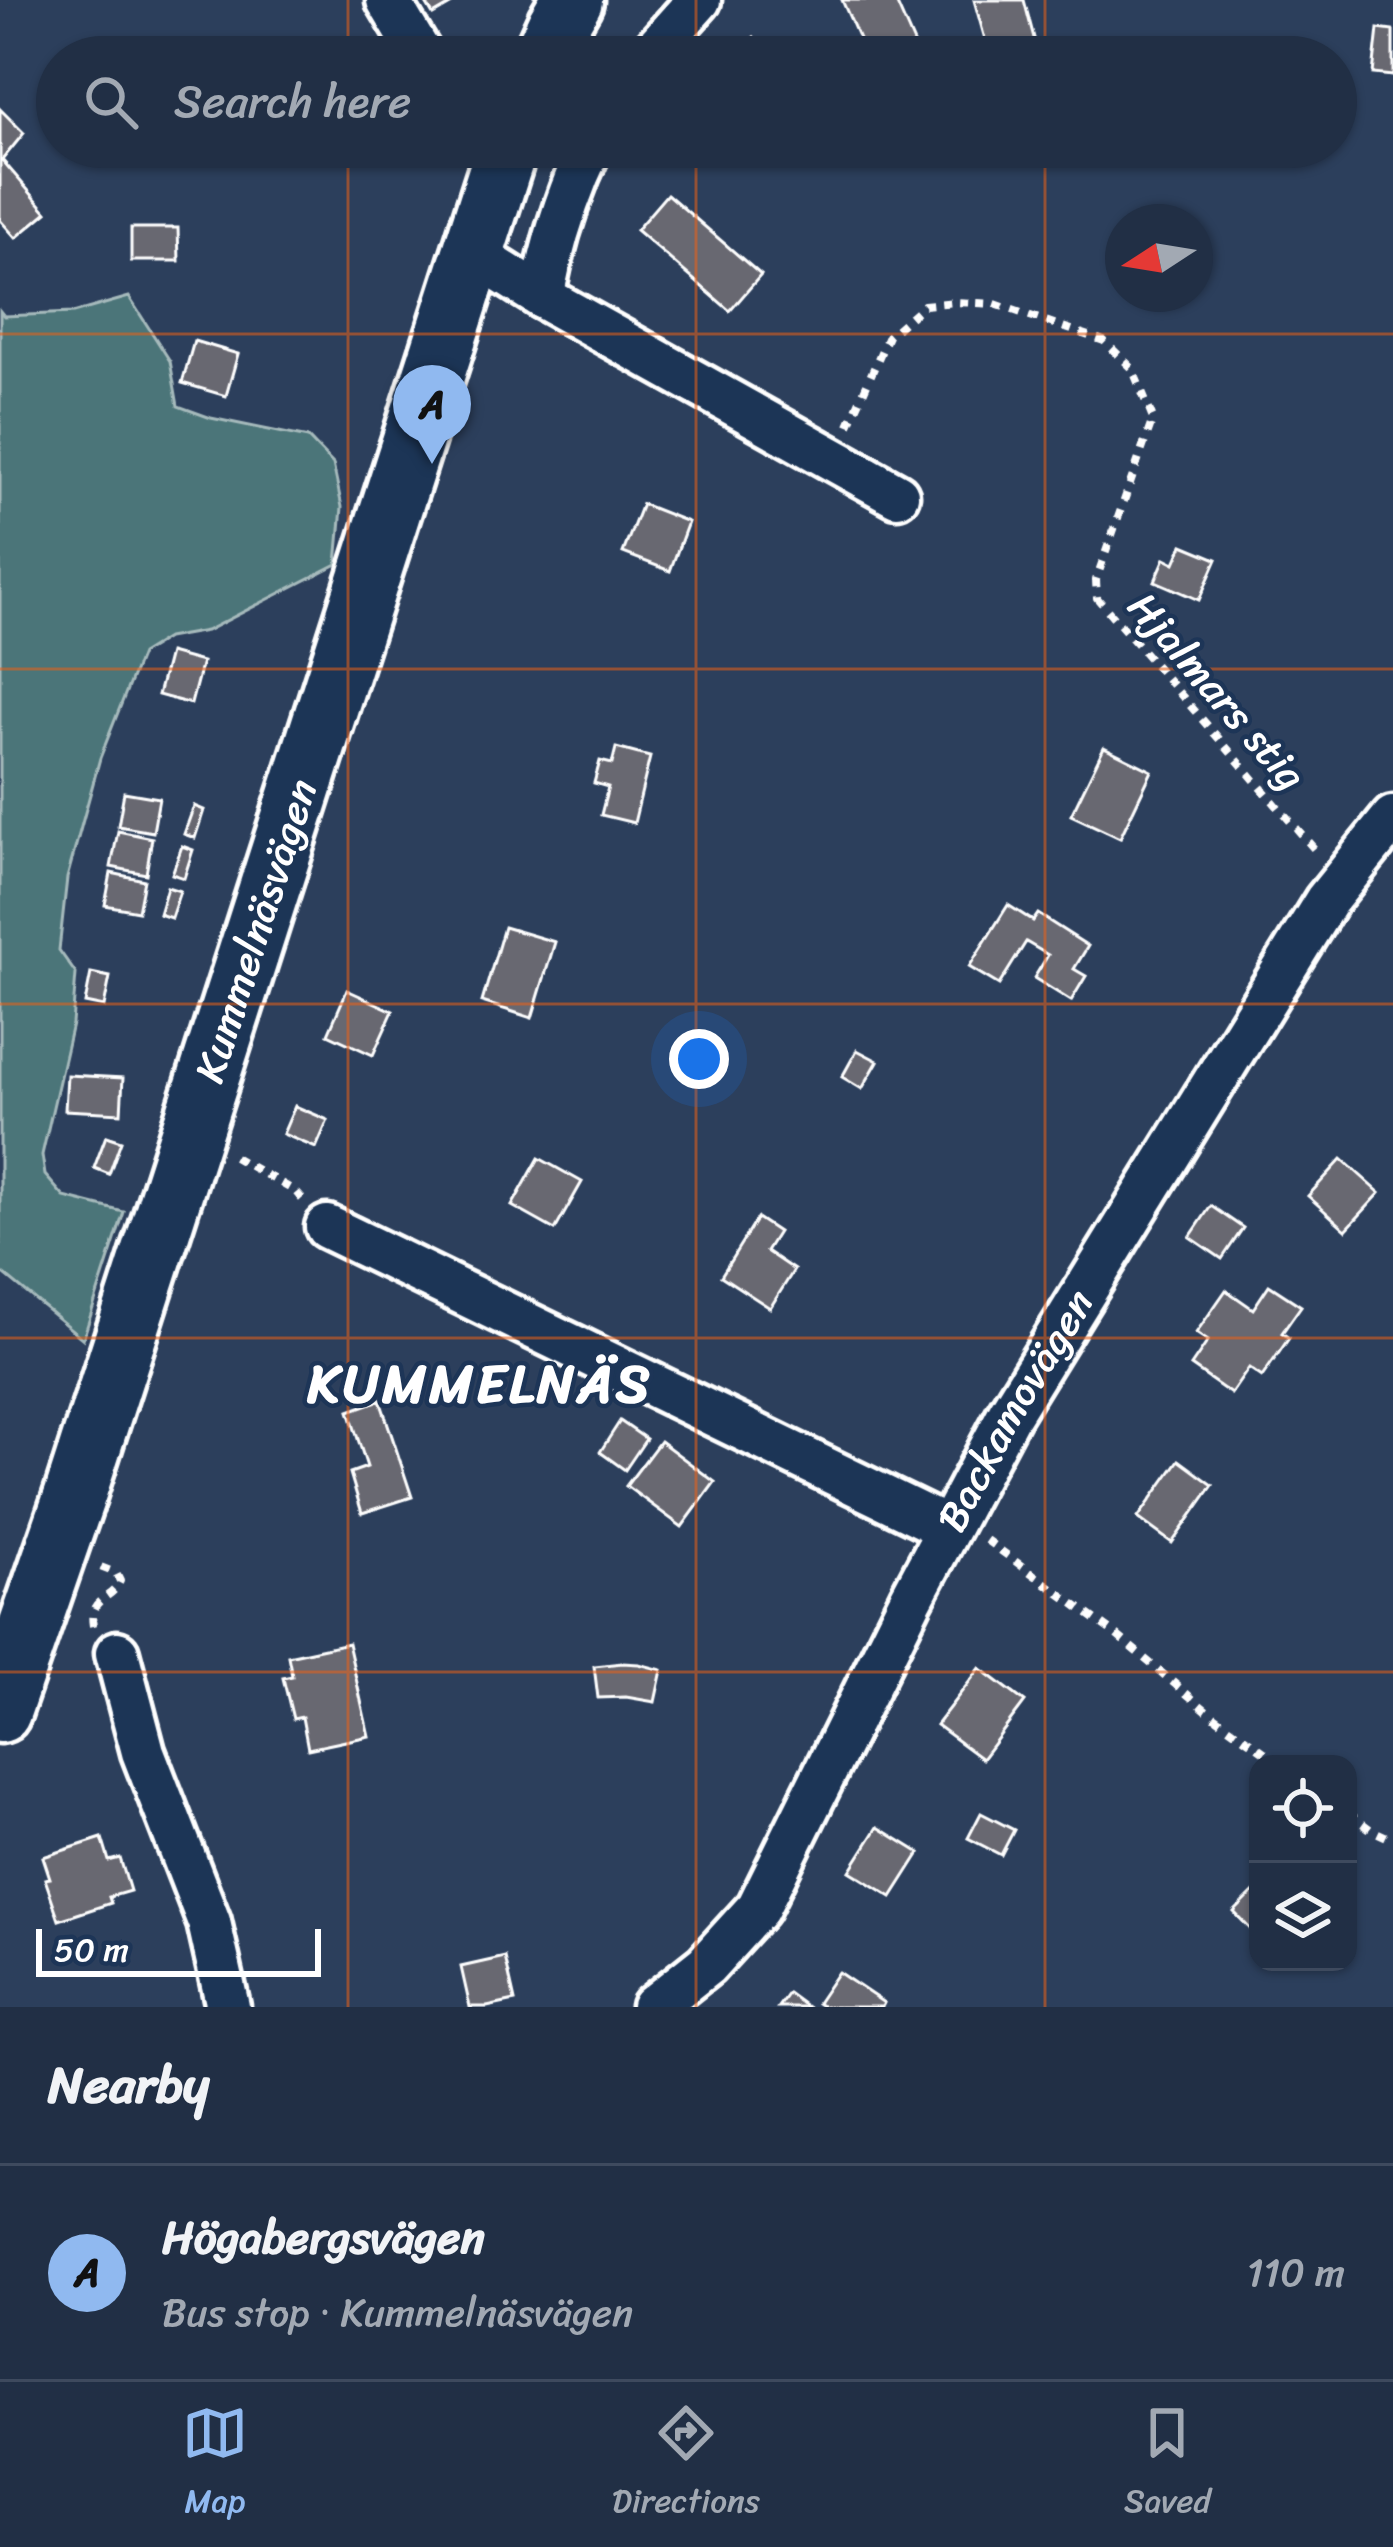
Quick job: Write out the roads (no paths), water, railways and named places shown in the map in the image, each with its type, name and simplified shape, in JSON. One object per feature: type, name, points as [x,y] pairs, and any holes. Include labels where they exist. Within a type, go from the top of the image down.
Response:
[{"type":"street","points":[[388,0],[409,36]]},
{"type":"street","points":[[554,36],[572,0]]},
{"type":"street","points":[[667,36],[699,0]]},
{"type":"street","name":"Kummelnäsvägen","points":[[0,1712],[76,1492],[500,168]]},
{"type":"street","points":[[542,297],[551,250],[580,168]]},
{"type":"street","points":[[474,254],[542,297],[897,495]]},
{"type":"street","name":"Backamovägen","points":[[653,2007],[706,1966],[758,1908],[1009,1414],[1313,920],[1393,818]]},
{"type":"street","points":[[327,1227],[951,1522]]},
{"type":"street","points":[[117,1653],[143,1752],[208,1922],[228,2007]]},
{"type":"place","name":"Högabergsvägen","points":[[432,464]]},
{"type":"district","name":"KUMMELNÄS","points":[[480,1384]]}]
